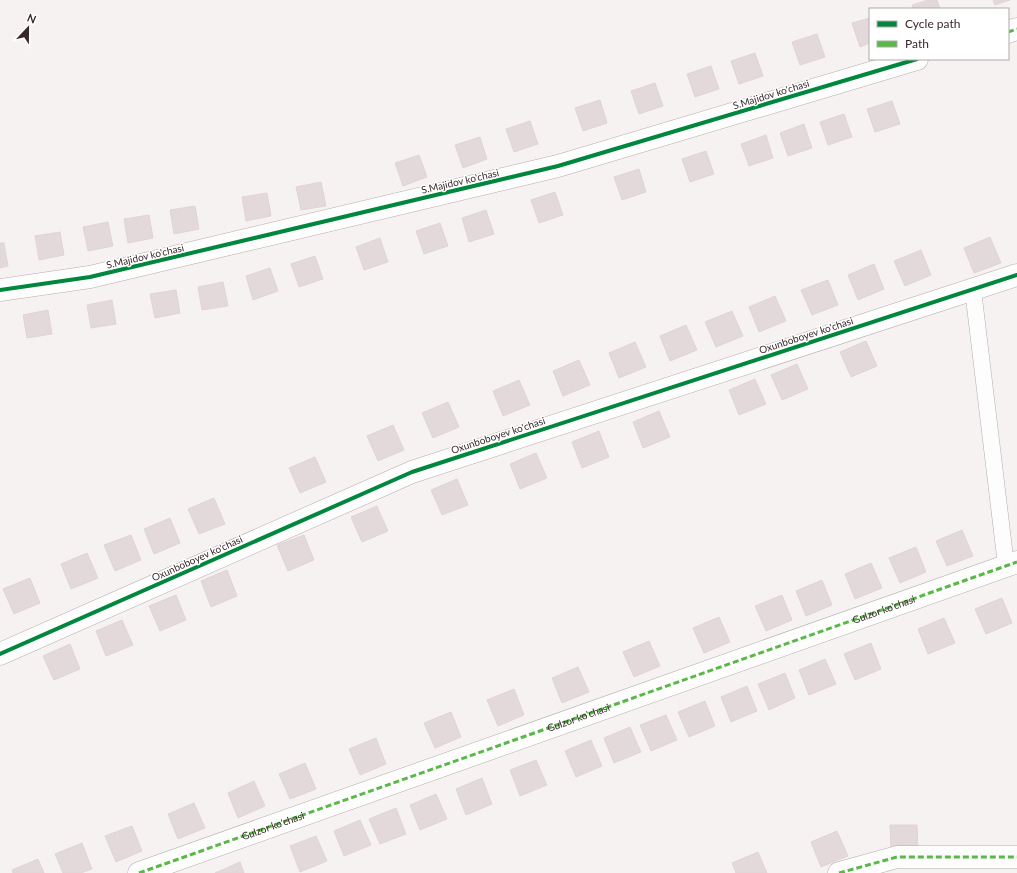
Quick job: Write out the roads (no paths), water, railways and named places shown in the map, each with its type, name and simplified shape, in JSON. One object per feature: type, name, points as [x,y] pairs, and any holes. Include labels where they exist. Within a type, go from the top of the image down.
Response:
[{"type":"street","name":"S.Majidov ko'chasi","points":[[0,290],[90,277],[558,166],[914,60]]},
{"type":"street","name":"Oxunboboyev ko'chasi","points":[[0,654],[412,472],[1017,275]]},
{"type":"street","name":"Gulzor ko'chasi","points":[[139,873],[1012,563]]},
{"type":"street","points":[[839,873],[897,857],[1017,857]]},
{"type":"lane","points":[[972,290],[1012,563]]}]
